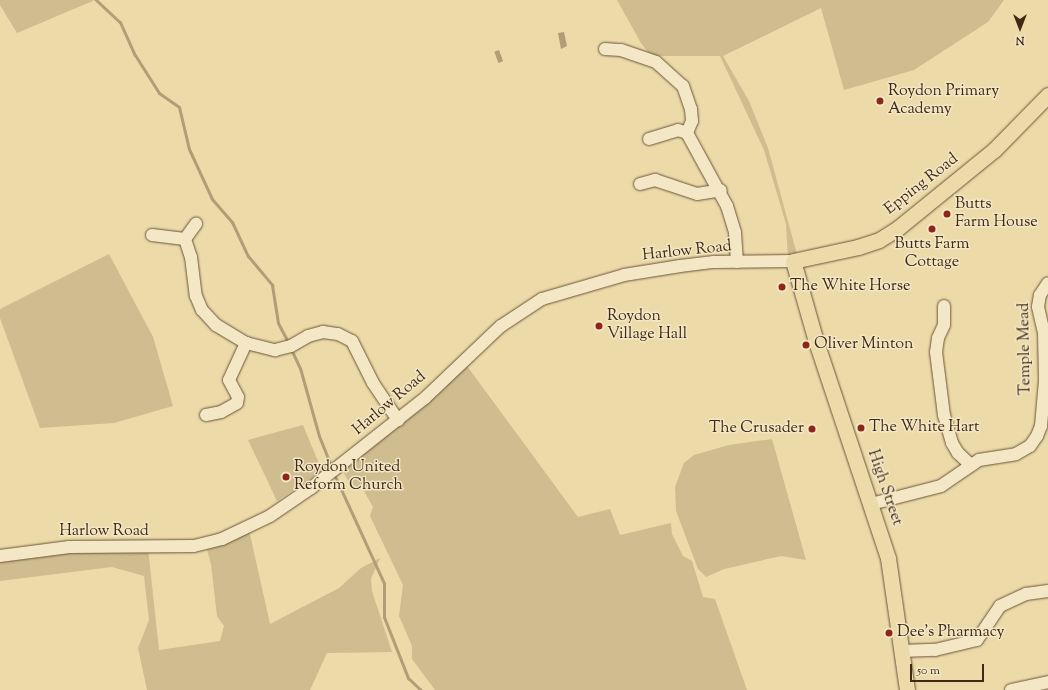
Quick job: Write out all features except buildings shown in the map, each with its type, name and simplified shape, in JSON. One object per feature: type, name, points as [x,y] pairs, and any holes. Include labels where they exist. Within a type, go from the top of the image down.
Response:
[{"type":"main road","name":"Epping Road","points":[[793,261],[858,247],[879,240],[898,228],[994,150],[1048,95]]},
{"type":"main road","name":"High Street","points":[[793,261],[817,345],[871,504],[889,565],[901,652],[904,688]]},
{"type":"street","points":[[605,49],[621,50],[656,62],[683,86],[689,98],[691,115],[687,133]]},
{"type":"street","points":[[649,138],[678,130],[687,133],[721,190],[734,233],[737,262]]},
{"type":"street","points":[[640,184],[655,180],[697,194],[721,190]]},
{"type":"street","points":[[185,239],[196,224]]},
{"type":"street","points":[[152,235],[185,239]]},
{"type":"street","points":[[185,239],[191,257],[196,296],[202,310],[216,325],[246,343],[275,350],[291,346],[308,336],[323,332],[338,334],[352,341],[373,383],[398,420]]},
{"type":"street","name":"Harlow Road","points":[[0,556],[69,548],[194,546],[222,539],[247,529],[292,502],[398,420],[501,326],[542,299],[624,275],[699,263],[793,261]]},
{"type":"street","name":"Temple Mead","points":[[871,504],[941,486],[979,460],[1016,454],[1030,446],[1037,436],[1045,380],[1044,333],[1038,307],[1040,295],[1048,283]]},
{"type":"street","points":[[944,306],[944,325],[938,338],[936,352],[944,415],[952,443],[958,453],[971,465]]},
{"type":"street","points":[[206,415],[221,412],[237,402],[238,397],[230,380],[246,343]]},
{"type":"street","points":[[901,652],[935,650],[977,640],[1000,606],[1026,594],[1048,591]]},
{"type":"street","points":[[1011,690],[1048,682]]},
{"type":"shaded area","points":[[0,0],[95,0],[17,33],[0,5]]},
{"type":"shaded area","points":[[617,0],[1004,0],[988,22],[914,70],[844,90],[821,8],[723,56],[749,101],[768,148],[798,258],[788,259],[786,224],[764,150],[720,56],[651,56],[641,43]]},
{"type":"shaded area","points":[[564,32],[567,46],[561,49],[558,33]]},
{"type":"shaded area","points":[[499,50],[503,61],[498,63],[494,52]]},
{"type":"shaded area","points":[[109,254],[153,337],[173,406],[114,423],[40,428],[0,318],[0,309]]},
{"type":"shaded area","points":[[467,366],[578,517],[610,509],[620,535],[671,523],[672,534],[683,556],[692,561],[703,597],[715,599],[747,690],[435,690],[412,659],[412,646],[399,616],[403,585],[370,516],[373,507],[364,491],[349,483],[341,467]]},
{"type":"shaded area","points":[[303,425],[322,471],[277,501],[248,440]]},
{"type":"shaded area","points":[[772,439],[806,560],[781,556],[724,569],[706,577],[698,569],[676,511],[675,487],[684,463],[694,455],[729,445]]},
{"type":"shaded area","points":[[249,530],[270,624],[339,588],[361,568],[380,558],[371,579],[372,591],[392,652],[327,653],[310,690],[147,690],[138,648],[149,620],[144,576],[112,567],[0,581],[0,557],[148,548],[159,650],[220,641],[224,626],[217,616],[211,564],[206,546]]},
{"type":"waterway","points":[[96,0],[120,22],[135,55],[159,93],[179,107],[189,149],[212,199],[232,222],[248,256],[272,285],[278,323],[289,344]]},
{"type":"waterway","points":[[291,349],[300,368],[319,436],[332,468]]},
{"type":"waterway","points":[[334,474],[384,583],[384,617],[408,678],[421,690]]},
{"type":"place","name":"Roydon Primary Academy","points":[[880,101]]},
{"type":"place","name":"Butts Farm House","points":[[947,214]]},
{"type":"place","name":"Butts Farm Cottage","points":[[932,229]]},
{"type":"place","name":"The White Horse","points":[[782,287]]},
{"type":"place","name":"Roydon Village Hall","points":[[599,326]]},
{"type":"place","name":"Oliver Minton","points":[[806,345]]},
{"type":"place","name":"The White Hart","points":[[861,428]]},
{"type":"place","name":"The Crusader","points":[[812,429]]},
{"type":"place","name":"Roydon United Reform Church","points":[[286,477]]},
{"type":"place","name":"Dee's Pharmacy","points":[[889,633]]}]
